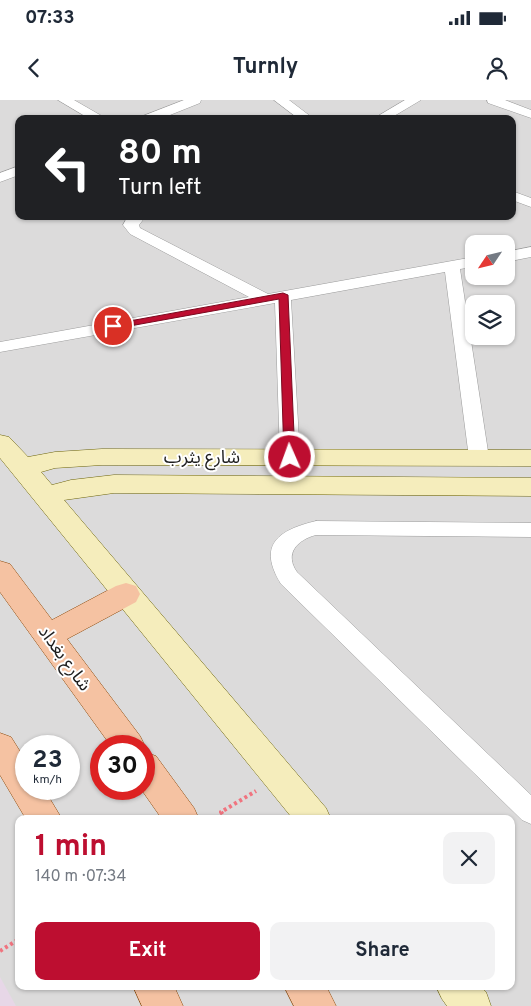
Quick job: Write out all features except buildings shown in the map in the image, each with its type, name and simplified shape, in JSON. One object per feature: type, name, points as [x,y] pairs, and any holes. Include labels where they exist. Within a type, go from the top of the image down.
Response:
[{"type":"main road","name":"شارع بغداد","points":[[0,571],[121,735]]},
{"type":"main road","points":[[49,635],[126,594]]},
{"type":"main road","points":[[0,747],[42,815]]},
{"type":"main road","points":[[155,781],[179,815]]},
{"type":"main road","points":[[154,990],[164,1006]]},
{"type":"main road","points":[[306,990],[317,1006]]},
{"type":"street","points":[[64,100],[93,115]]},
{"type":"street","points":[[158,115],[195,100]]},
{"type":"street","points":[[280,100],[302,115]]},
{"type":"street","points":[[387,115],[415,100]]},
{"type":"street","points":[[493,100],[531,114]]},
{"type":"street","points":[[0,178],[15,172]]},
{"type":"street","points":[[516,197],[531,203]]},
{"type":"street","points":[[134,220],[131,225],[135,231],[265,299]]},
{"type":"street","points":[[515,255],[531,252]]},
{"type":"street","points":[[0,347],[465,264]]},
{"type":"street","points":[[452,266],[478,458]]},
{"type":"street","points":[[283,295],[290,457]]},
{"type":"street","points":[[0,442],[23,467],[126,594],[311,815]]},
{"type":"street","name":"شارع يثرب","points":[[23,467],[55,460],[102,457],[531,458]]},
{"type":"street","name":"شارع يثرب","points":[[46,496],[71,489],[114,484],[531,487]]},
{"type":"street","points":[[531,530],[316,528],[295,534],[282,547],[280,554],[283,571],[289,578],[531,812]]},
{"type":"street","points":[[458,990],[472,1006]]},
{"type":"path","points":[[223,815],[221,812],[279,777]]},
{"type":"path","points":[[0,950],[15,941]]},
{"type":"shaded area","points":[[0,100],[531,100],[531,1006],[0,1006]]},
{"type":"shaded area","points":[[0,977],[16,1006],[0,1006]]},
{"type":"route","points":[[113,326],[283,295],[290,457]]}]
